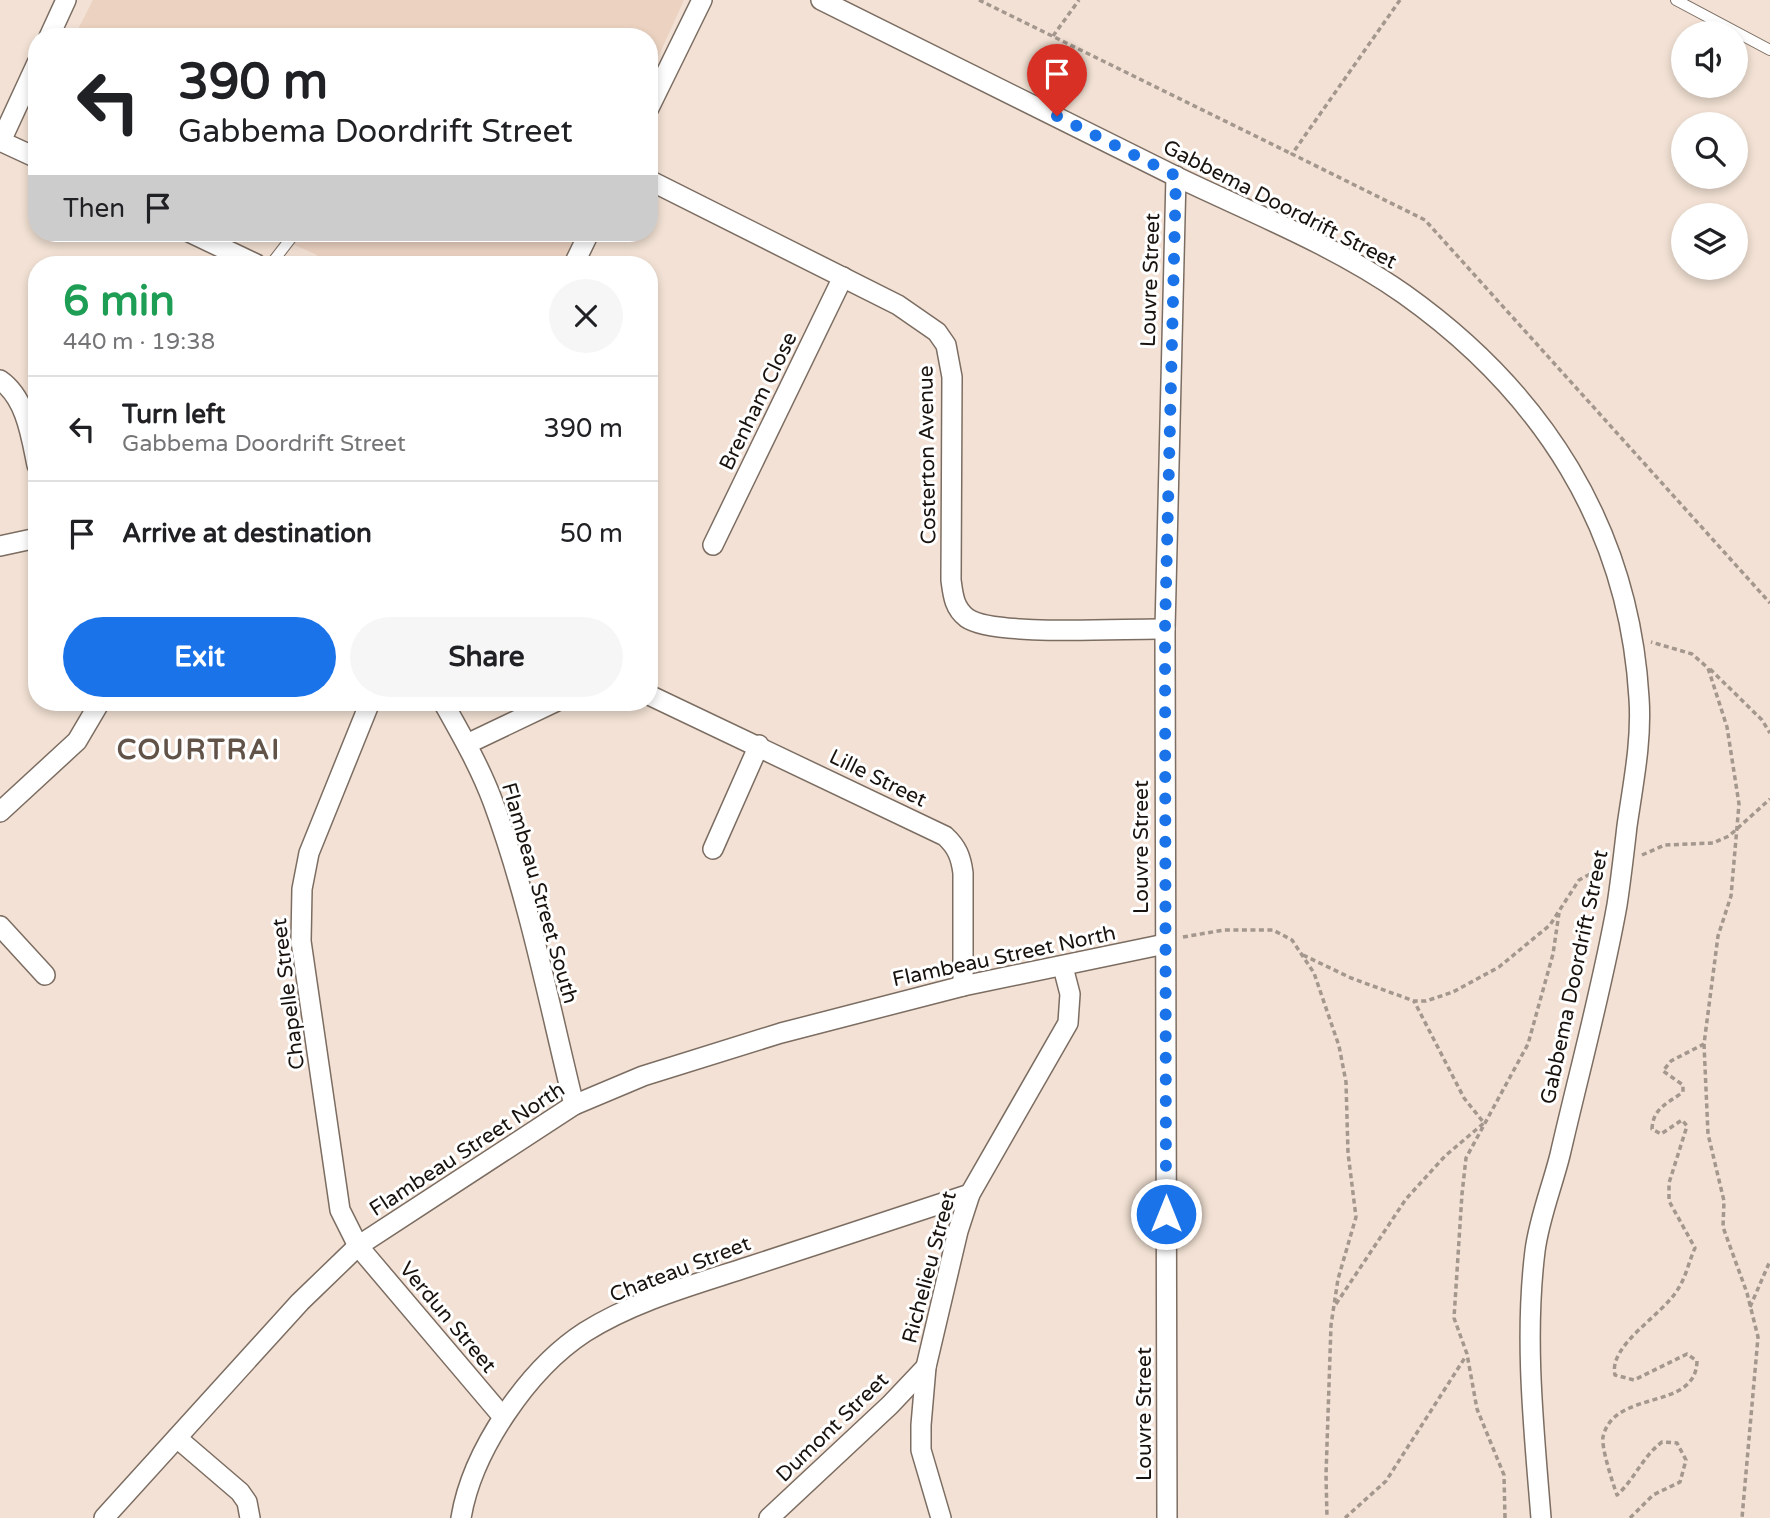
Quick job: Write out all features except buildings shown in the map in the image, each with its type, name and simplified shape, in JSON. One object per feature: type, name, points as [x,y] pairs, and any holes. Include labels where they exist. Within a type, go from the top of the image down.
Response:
[{"type":"street","points":[[53,28],[66,0]]},
{"type":"street","points":[[658,90],[702,0]]},
{"type":"street","name":"Gabbema Doordrift Street","points":[[821,0],[1308,239],[1404,294],[1501,376],[1535,414],[1565,458],[1586,499],[1611,552],[1632,638],[1640,701],[1637,763],[1613,920],[1536,1247],[1530,1317],[1532,1398],[1541,1518]]},
{"type":"street","points":[[28,82],[0,141],[28,154]]},
{"type":"street","name":"Louvre Street","points":[[1167,1518],[1165,629],[1176,176]]},
{"type":"street","name":"Costerton Avenue","points":[[658,184],[844,277],[916,317],[937,332],[946,345],[952,377],[951,580],[959,610],[976,622],[1001,626],[1165,629]]},
{"type":"street","points":[[210,242],[239,256]]},
{"type":"street","name":"Brenham Close","points":[[713,545],[844,277]]},
{"type":"street","points":[[0,380],[7,385],[24,412],[28,428]]},
{"type":"street","points":[[0,546],[28,540]]},
{"type":"street","name":"Lille Street","points":[[658,699],[945,836],[954,844],[961,856],[963,873],[963,986]]},
{"type":"street","points":[[0,813],[77,741],[95,711]]},
{"type":"street","name":"Chapelle Street","points":[[358,1246],[343,1220],[337,1197],[300,919],[309,853],[366,711]]},
{"type":"street","name":"Flambeau Street South","points":[[448,711],[467,744],[493,801],[537,953],[574,1105]]},
{"type":"street","points":[[467,744],[536,711]]},
{"type":"street","points":[[713,849],[759,745]]},
{"type":"street","points":[[0,926],[45,975]]},
{"type":"street","name":"Flambeau Street North","points":[[103,1518],[300,1302],[358,1246],[574,1105],[643,1076],[781,1033],[963,986],[1164,944]]},
{"type":"street","name":"Richelieu Street","points":[[941,1518],[921,1450],[926,1367],[970,1194],[1068,1023],[1070,994],[1063,967]]},
{"type":"street","name":"Chateau Street","points":[[461,1518],[486,1448],[503,1417],[553,1359],[585,1333],[672,1292],[970,1194]]},
{"type":"street","name":"Verdun Street","points":[[358,1246],[503,1417]]},
{"type":"street","name":"Dumont Street","points":[[769,1518],[881,1415],[926,1367]]},
{"type":"street","points":[[177,1438],[240,1492],[247,1502],[250,1518]]},
{"type":"lane","points":[[1676,0],[1770,50]]},
{"type":"lane","points":[[277,256],[288,242]]},
{"type":"path","points":[[979,0],[1425,220],[1770,604]]},
{"type":"path","points":[[1053,36],[1079,0]]},
{"type":"path","points":[[1292,155],[1400,0]]},
{"type":"path","points":[[1632,638],[1692,654],[1762,720],[1770,733]]},
{"type":"path","points":[[1708,668],[1727,727],[1739,804],[1731,896],[1718,936],[1704,1044],[1708,1133],[1724,1201],[1723,1227],[1751,1307],[1757,1349],[1747,1432],[1742,1518]]},
{"type":"path","points":[[1301,954],[1351,978],[1414,1001],[1426,1001],[1453,992],[1499,967],[1550,925],[1579,880],[1606,865],[1622,864],[1665,845],[1713,843],[1738,831],[1770,799]]},
{"type":"path","points":[[1505,1518],[1504,1475],[1477,1409],[1467,1354],[1454,1318],[1462,1194],[1466,1158],[1528,1044],[1553,954],[1559,913]]},
{"type":"path","points":[[1164,944],[1195,933],[1273,930],[1292,940],[1323,994],[1346,1082],[1348,1153],[1356,1217],[1352,1239],[1341,1266],[1328,1378],[1327,1518]]},
{"type":"path","points":[[1414,1001],[1464,1098],[1484,1124]]},
{"type":"path","points":[[1630,1518],[1653,1495],[1679,1482],[1686,1460],[1677,1443],[1662,1442],[1642,1463],[1633,1481],[1617,1495],[1602,1440],[1615,1420],[1632,1407],[1677,1392],[1690,1385],[1697,1375],[1697,1362],[1687,1354],[1634,1380],[1615,1375],[1613,1367],[1626,1340],[1642,1330],[1678,1289],[1695,1248],[1668,1201],[1669,1183],[1687,1126],[1682,1120],[1661,1134],[1652,1129],[1657,1111],[1682,1092],[1683,1085],[1663,1072],[1667,1065],[1704,1044]]},
{"type":"path","points":[[1335,1306],[1406,1199],[1445,1156],[1484,1124]]},
{"type":"path","points":[[1751,1307],[1770,1261]]},
{"type":"path","points":[[1345,1518],[1387,1482],[1467,1354]]},
{"type":"shaded area","points":[[93,0],[684,0],[658,57],[658,28],[79,28]]},
{"type":"shaded area","points":[[288,242],[574,242],[568,256],[317,255]]},
{"type":"district","name":"COURTRAI","points":[[199,749]]},
{"type":"route","points":[[1057,116],[1176,176],[1165,629],[1166,1214]]}]
